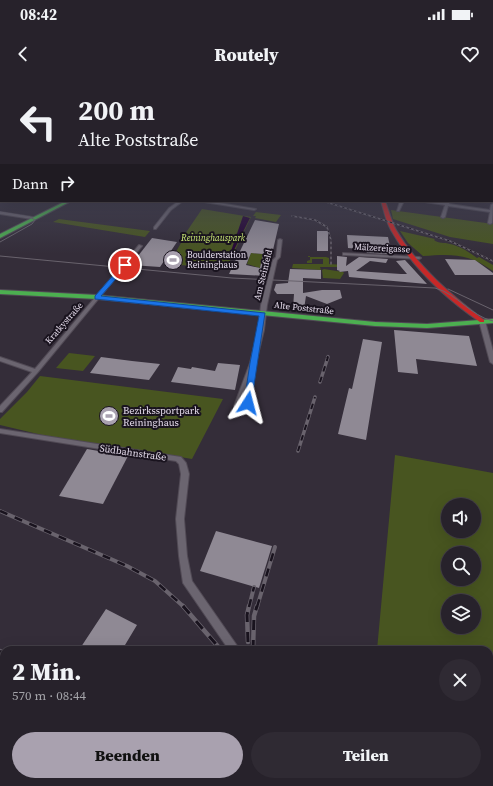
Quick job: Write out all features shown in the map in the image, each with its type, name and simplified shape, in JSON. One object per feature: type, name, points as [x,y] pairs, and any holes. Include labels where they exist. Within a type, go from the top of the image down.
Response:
[{"type":"main road","points":[[0,236],[32,218],[67,202]]},
{"type":"main road","points":[[383,202],[394,230],[404,246],[447,289],[479,318]]},
{"type":"main road","name":"Alte Poststraße","points":[[0,292],[97,297],[368,323],[414,323],[493,318]]},
{"type":"main road","name":"Alte Poststraße","points":[[479,318],[493,321]]},
{"type":"street","points":[[155,228],[168,212],[180,202]]},
{"type":"street","points":[[207,202],[254,209]]},
{"type":"street","points":[[398,210],[402,202]]},
{"type":"street","points":[[434,202],[492,211]]},
{"type":"street","points":[[443,217],[448,203]]},
{"type":"street","points":[[490,223],[493,205]]},
{"type":"street","points":[[0,213],[32,218]]},
{"type":"street","name":"Am Steinfeld","points":[[253,363],[237,406],[238,410],[241,412],[248,403],[253,363],[275,260],[278,256],[280,240]]},
{"type":"street","name":"Kratkystraße","points":[[0,410],[36,371],[140,246]]},
{"type":"street","name":"Mälzereigasse","points":[[344,254],[416,257]]},
{"type":"street","points":[[479,318],[493,362]]},
{"type":"street","points":[[0,359],[36,371]]},
{"type":"street","name":"Südbahnstraße","points":[[0,431],[57,441],[172,457],[182,463],[185,474],[180,519],[183,556],[188,583],[232,646]]},
{"type":"green space","name":"Reininghauspark","points":[[202,209],[251,217],[226,269],[169,264],[185,236],[189,235],[185,234]]},
{"type":"green space","points":[[391,210],[493,224],[493,244],[450,237],[393,219]]},
{"type":"green space","points":[[256,212],[281,215],[276,222],[255,218],[256,216],[253,216]]},
{"type":"green space","points":[[59,219],[150,231],[145,237],[53,222]]},
{"type":"green space","points":[[400,231],[457,246],[468,251],[477,258],[479,257],[493,265],[493,271],[476,261],[460,256],[423,256],[408,243]]},
{"type":"green space","points":[[251,253],[263,254],[260,268],[247,264]]},
{"type":"green space","points":[[310,256],[329,258],[329,264],[345,265],[343,267],[320,267],[321,270],[292,268],[293,264],[323,264],[323,259],[312,259],[312,263],[307,263],[307,261],[310,260]]},
{"type":"green space","points":[[324,269],[344,273],[340,279],[323,278],[322,270]]},
{"type":"green space","points":[[69,353],[95,356],[83,371],[56,368]]},
{"type":"green space","name":"Bezirkssportpark Reininghaus","points":[[40,376],[223,399],[192,459],[116,446],[59,439],[0,425],[0,419],[27,392]]},
{"type":"green space","points":[[395,455],[493,473],[493,646],[377,646]]},
{"type":"shaded area","points":[[243,216],[250,218],[228,260]]},
{"type":"building","points":[[255,220],[279,224],[267,276],[229,274]],"holes":[[[251,253],[263,254],[260,268],[246,265]]]},
{"type":"building","points":[[317,231],[328,231],[328,251],[317,251]]},
{"type":"building","points":[[347,235],[388,237],[391,251],[390,254],[366,253],[371,250],[348,248]]},
{"type":"building","points":[[152,238],[177,242],[160,267],[131,265]]},
{"type":"building","points":[[337,256],[347,257],[346,266],[359,257],[388,259],[386,263],[370,261],[356,271],[401,274],[407,274],[396,261],[405,260],[427,284],[349,277],[348,271],[339,272],[340,271],[337,270]]},
{"type":"building","points":[[445,259],[475,260],[493,273],[493,275],[455,275]]},
{"type":"building","points":[[290,269],[321,270],[321,279],[303,278],[303,293],[322,290],[340,290],[342,298],[327,304],[306,296],[304,309],[293,308],[294,294],[277,294],[274,290],[276,284],[288,283]]},
{"type":"building","points":[[394,330],[469,336],[477,366],[416,359],[418,374],[398,372]]},
{"type":"building","points":[[363,339],[382,342],[366,440],[338,434],[349,388],[352,389]]},
{"type":"building","points":[[101,357],[160,364],[149,380],[90,373]]},
{"type":"building","points":[[218,363],[240,365],[235,390],[171,382],[178,367],[191,369],[192,367],[215,371]]},
{"type":"building","points":[[87,449],[128,456],[103,504],[59,496]]},
{"type":"building","points":[[216,531],[272,546],[259,588],[200,571]]},
{"type":"building","points":[[106,609],[137,625],[124,646],[82,646]]},
{"type":"tram line","points":[[0,212],[30,217],[35,220],[32,224],[0,242]]},
{"type":"tram line","points":[[0,256],[232,278],[435,288],[451,295],[477,315],[493,321]]},
{"type":"tram line","points":[[448,289],[493,310]]},
{"type":"railway","points":[[326,202],[450,241],[493,261]]},
{"type":"railway","points":[[292,216],[315,220],[327,227],[331,240],[331,264]]},
{"type":"railway","points":[[320,382],[328,357]]},
{"type":"railway","points":[[298,451],[315,397]]},
{"type":"railway","points":[[0,511],[127,566],[155,581],[183,606]]},
{"type":"railway","points":[[257,607],[275,547]]},
{"type":"railway","points":[[249,607],[254,587]]},
{"type":"railway","points":[[183,606],[218,646]]},
{"type":"railway","points":[[248,642],[247,615],[249,606]]},
{"type":"railway","points":[[253,646],[254,616],[257,606]]},
{"type":"traffic: fast","points":[[0,236],[67,202]]},
{"type":"traffic: fast","points":[[0,292],[97,297],[375,324],[427,326],[493,321]]},
{"type":"traffic: jam","points":[[383,202],[394,230],[411,255],[445,292],[482,321]]},
{"type":"place","name":"Boulderstation Reininghaus","points":[[173,260]]},
{"type":"place","name":"Bezirkssportpark Reininghaus","points":[[109,416]]},
{"type":"route","points":[[125,265],[97,297],[263,314],[261,330],[253,363],[248,403]]}]
